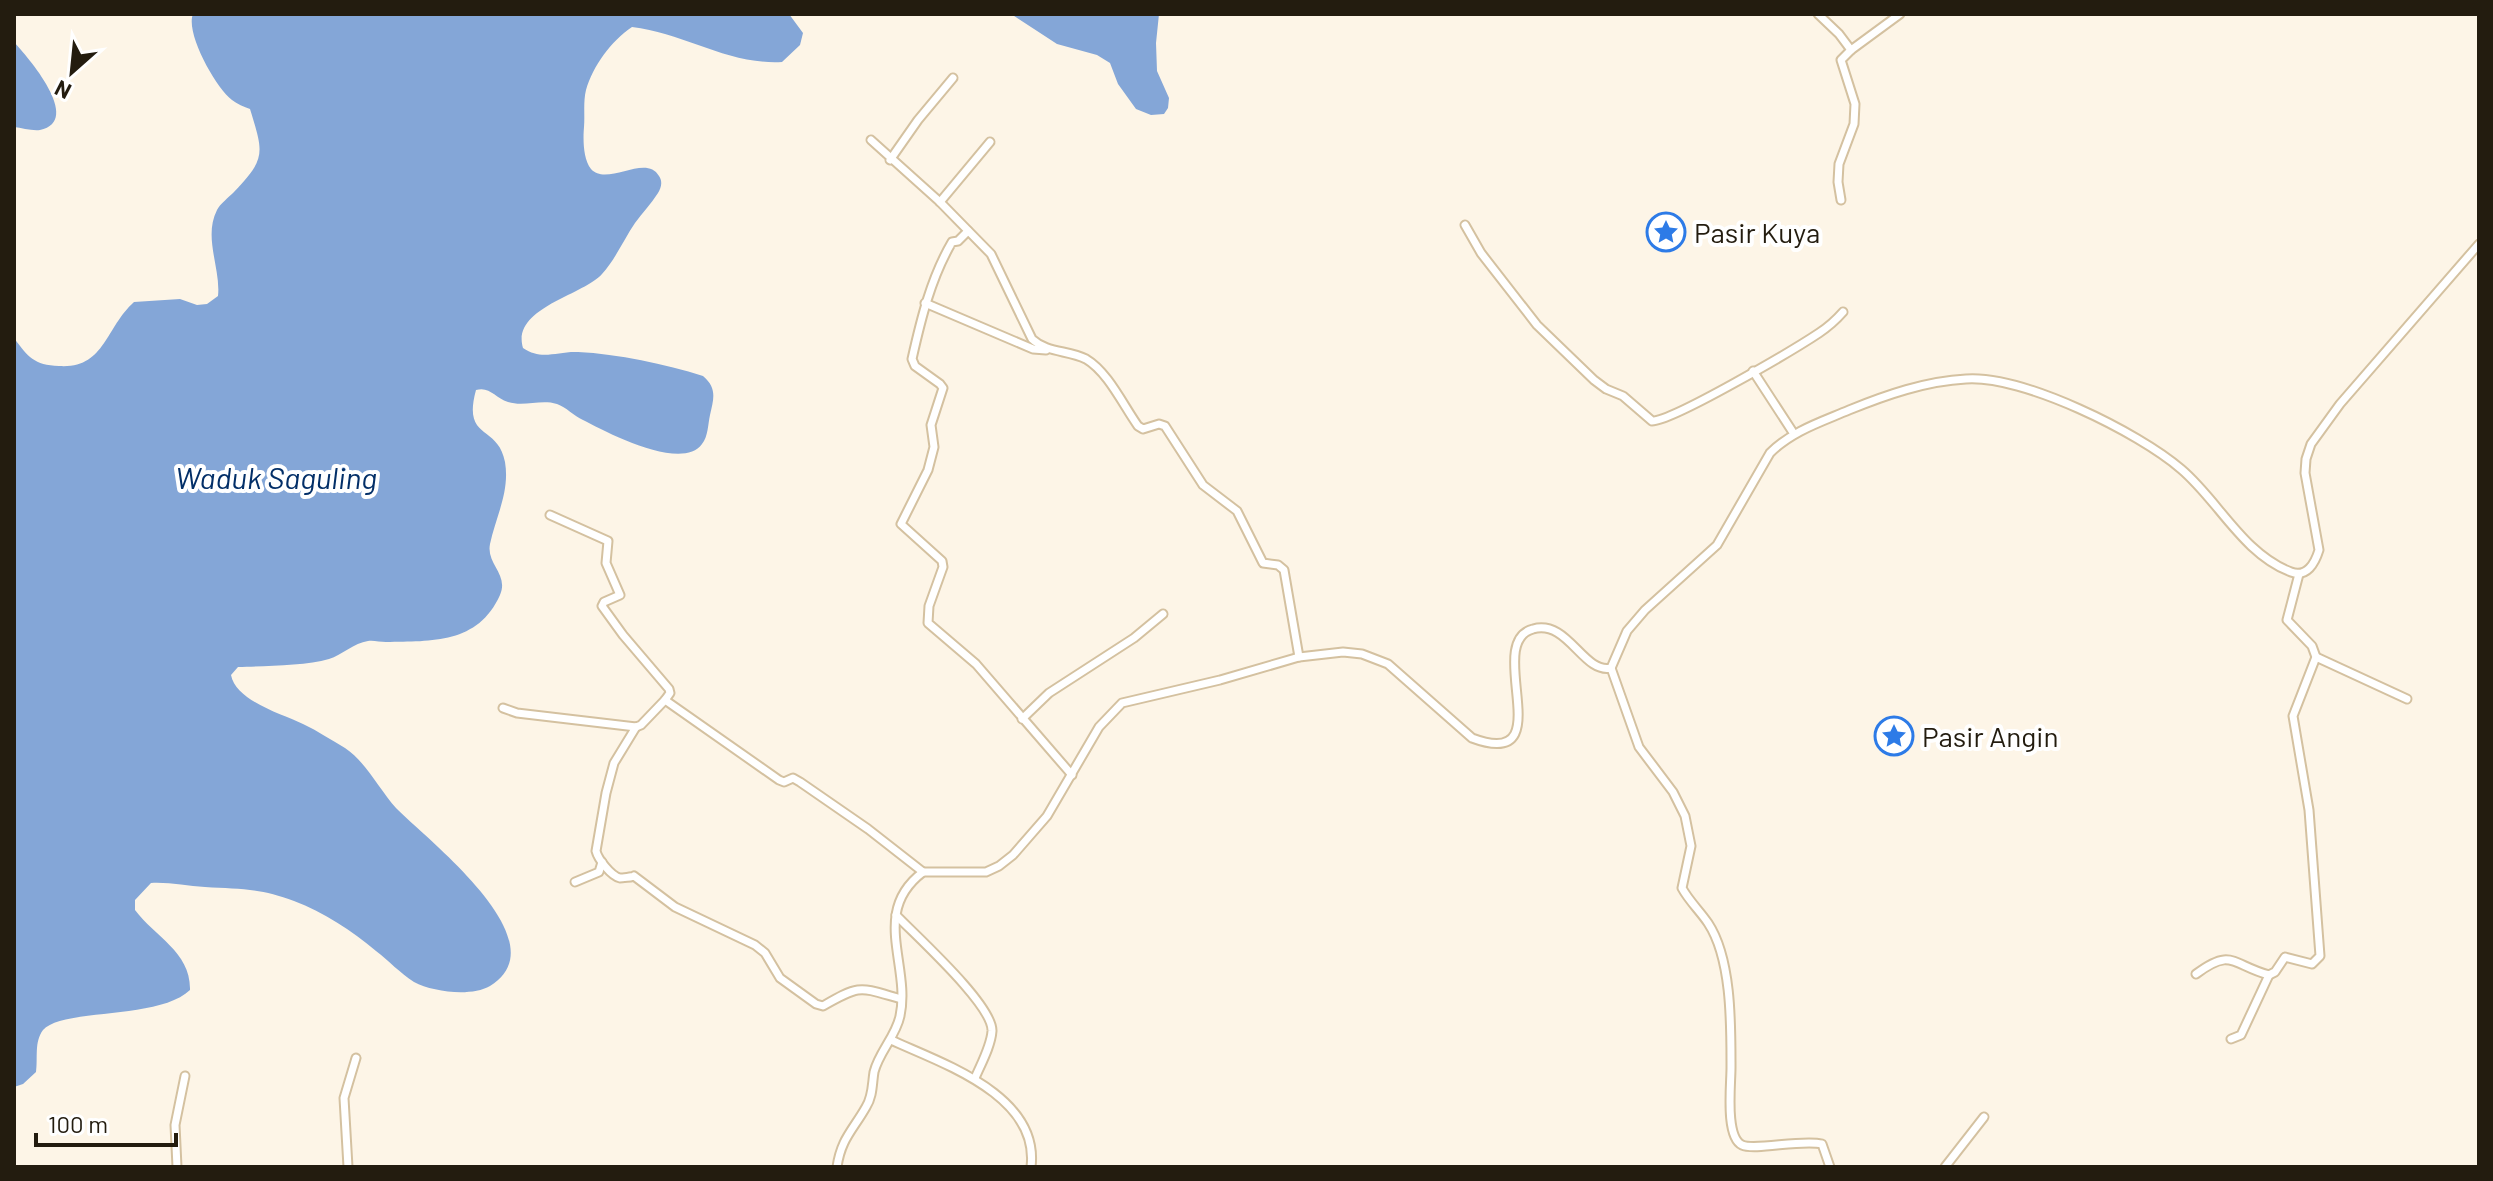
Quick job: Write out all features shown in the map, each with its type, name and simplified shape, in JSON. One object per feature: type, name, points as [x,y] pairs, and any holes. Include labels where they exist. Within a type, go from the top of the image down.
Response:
[{"type":"street","points":[[1818,14],[1851,50]]},
{"type":"street","points":[[1841,200],[1839,164],[1854,124],[1855,104],[1841,60],[1900,14]]},
{"type":"street","points":[[890,160],[953,78]]},
{"type":"street","points":[[871,140],[940,202],[991,254],[1032,339],[1049,349],[1075,355],[1093,364],[1140,428],[1165,426],[1203,485],[1237,511],[1263,563],[1278,565],[1284,570],[1299,657]]},
{"type":"street","points":[[940,202],[990,142]]},
{"type":"street","points":[[1465,225],[1481,253],[1537,325],[1594,380],[1623,396],[1652,421],[1681,411],[1819,334],[1843,312]]},
{"type":"street","points":[[968,231],[949,246],[925,303],[912,362],[943,388],[931,425],[934,447],[928,470],[901,524],[942,561],[943,567],[927,616],[928,623],[976,664],[1072,775]]},
{"type":"street","points":[[1830,1167],[1822,1144],[1800,1142],[1751,1147],[1740,1144],[1734,1137],[1729,1002],[1722,959],[1709,924],[1682,888],[1691,846],[1685,816],[1673,792],[1639,747],[1611,668],[1627,631],[1650,604],[1717,545],[1770,453],[1794,434],[1878,398],[1968,378],[2028,389],[2129,434],[2167,457],[2198,484],[2254,548],[2287,570],[2299,574],[2316,561],[2319,550],[2305,473],[2311,444],[2340,404],[2479,244]]},
{"type":"street","points":[[925,303],[1037,350],[1049,349]]},
{"type":"street","points":[[1753,371],[1794,434]]},
{"type":"street","points":[[503,708],[517,713],[636,727],[670,693],[602,606],[620,595],[606,563],[608,541],[550,515]]},
{"type":"street","points":[[2231,1039],[2241,1035],[2269,975],[2275,972],[2285,957],[2312,964],[2320,956],[2309,810],[2293,716],[2316,657],[2312,646],[2287,620],[2299,574]]},
{"type":"street","points":[[1022,719],[1049,693],[1134,638],[1163,614]]},
{"type":"street","points":[[837,1167],[848,1132],[867,1107],[876,1066],[901,1014],[896,915],[905,889],[923,872],[935,870],[974,874],[999,866],[1013,855],[1047,816],[1099,727],[1122,703],[1299,657],[1343,652],[1374,657],[1410,681],[1464,733],[1485,744],[1495,744],[1510,739],[1518,726],[1514,656],[1517,644],[1527,631],[1535,628],[1557,632],[1573,643],[1594,665],[1601,669],[1611,668]]},
{"type":"street","points":[[2316,657],[2407,699]]},
{"type":"street","points":[[665,700],[779,780],[784,782],[793,778],[800,782],[923,872]]},
{"type":"street","points":[[636,727],[614,763],[610,777],[596,851],[602,862],[618,878],[634,876],[675,907],[755,945],[765,953],[780,978],[816,1004],[823,1006],[856,989],[901,999]]},
{"type":"street","points":[[575,882],[599,872],[602,862]]},
{"type":"street","points":[[896,915],[978,1000],[990,1020],[990,1041],[975,1078]]},
{"type":"street","points":[[2196,974],[2214,961],[2225,959],[2269,975]]},
{"type":"street","points":[[891,1040],[975,1078],[994,1092],[1022,1124],[1029,1138],[1031,1167]]},
{"type":"street","points":[[348,1167],[344,1098],[356,1058]]},
{"type":"street","points":[[177,1167],[175,1125],[185,1076]]},
{"type":"street","points":[[1945,1167],[1984,1117]]},
{"type":"water","name":"Waduk Saguling","points":[[193,14],[789,14],[803,33],[800,45],[782,62],[743,59],[670,35],[632,27],[617,39],[598,63],[586,90],[586,160],[598,174],[636,168],[653,170],[660,178],[661,187],[602,274],[537,313],[522,334],[523,348],[537,354],[578,352],[609,355],[703,376],[711,385],[713,398],[707,434],[702,444],[692,452],[662,452],[608,433],[557,404],[514,403],[485,390],[476,390],[474,417],[477,425],[501,450],[506,473],[504,494],[490,544],[491,557],[500,575],[502,588],[491,611],[466,631],[436,640],[368,641],[329,659],[238,667],[231,675],[241,692],[250,699],[314,730],[345,748],[359,761],[396,808],[481,892],[500,919],[510,944],[508,967],[490,986],[482,989],[452,992],[431,988],[414,982],[337,923],[294,901],[250,890],[151,883],[135,900],[135,910],[185,965],[190,990],[157,1006],[54,1023],[43,1030],[38,1040],[36,1072],[23,1084],[14,1087],[14,338],[37,362],[74,365],[95,354],[134,302],[180,299],[197,305],[207,304],[218,296],[212,242],[213,220],[220,205],[252,171],[257,162],[259,145],[250,109],[225,94],[204,60],[193,34]]},
{"type":"water","points":[[1011,14],[1159,14],[1157,71],[1169,98],[1168,108],[1164,114],[1151,115],[1136,109],[1118,84],[1110,63],[1097,55],[1057,44]]},
{"type":"water","points":[[14,42],[40,74],[55,102],[56,114],[52,124],[40,130],[14,127]]},
{"type":"place","name":"Pasir Kuya","points":[[1666,232]]},
{"type":"place","name":"Pasir Angin","points":[[1894,736]]}]
